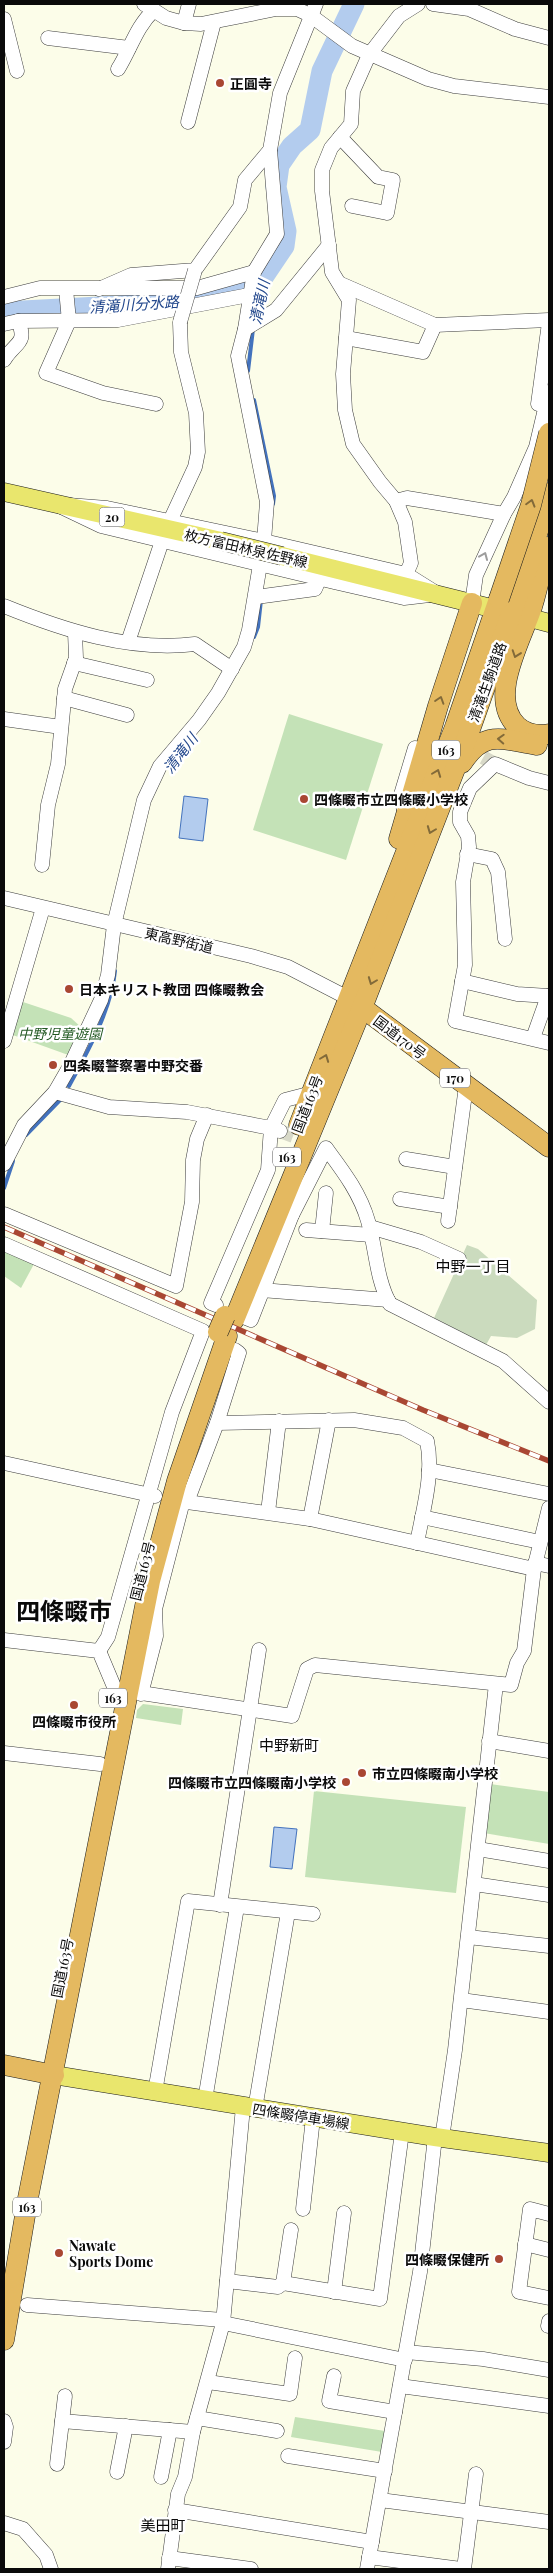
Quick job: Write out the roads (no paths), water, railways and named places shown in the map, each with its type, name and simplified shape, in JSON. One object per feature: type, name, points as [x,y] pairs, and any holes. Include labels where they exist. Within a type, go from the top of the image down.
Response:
[{"type":"highway","name":"清滝生駒道路","points":[[387,900],[454,727],[513,609],[531,505],[549,433]]},
{"type":"highway","name":"清滝生駒道路","points":[[355,1003],[467,738],[513,609],[549,493]]},
{"type":"highway","name":"163","points":[[549,540],[513,609],[504,697],[512,720],[522,730],[535,735],[549,734]]},
{"type":"highway","points":[[387,900],[396,852],[438,706],[513,609]]},
{"type":"highway","points":[[448,784],[470,751],[482,742],[496,737],[549,745]]},
{"type":"highway","name":"国道163号","points":[[223,1327],[285,1212],[355,1003],[387,900]]},
{"type":"highway","name":"国道163号","points":[[4,2272],[48,2074],[162,1529],[196,1424],[223,1327],[312,1093],[355,1003]]},
{"type":"highway","name":"国道170号","points":[[355,1003],[549,1147]]},
{"type":"highway","name":"国道163号","points":[[4,2340],[100,1764],[128,1691]]},
{"type":"highway","points":[[4,2065],[48,2074]]},
{"type":"main road","name":"枚方富田林泉佐野線","points":[[4,492],[221,541],[438,594],[513,609]]},
{"type":"main road","name":"四條畷停車場線","points":[[48,2074],[439,2138],[549,2153]]},
{"type":"street","points":[[184,23],[188,4]]},
{"type":"street","points":[[406,574],[411,563],[405,522],[396,501],[353,444],[345,410],[343,374],[349,300],[332,272],[322,191],[322,170],[331,148],[351,124],[353,91],[369,54],[399,16],[418,4]]},
{"type":"street","points":[[434,4],[465,6],[515,29],[549,38]]},
{"type":"street","points":[[118,69],[149,7],[166,18],[184,23],[214,22],[276,9],[313,9]]},
{"type":"street","points":[[313,9],[332,33],[352,46],[428,79],[454,86],[549,97]]},
{"type":"street","points":[[4,1164],[24,1125],[54,1092],[70,1066],[101,1000],[108,975],[114,925],[144,800],[160,766],[199,720],[232,670],[244,647],[256,597],[264,541],[267,502],[238,356],[248,328],[252,283],[277,234],[270,150],[280,93],[313,9]]},
{"type":"street","points":[[4,19],[17,71]]},
{"type":"street","points":[[188,122],[214,22]]},
{"type":"street","points":[[48,38],[129,48]]},
{"type":"street","points":[[340,137],[378,177],[393,180],[387,214],[352,206]]},
{"type":"street","points":[[170,521],[195,467],[198,452],[196,413],[181,352],[180,322],[195,270],[240,207],[245,180],[270,150]]},
{"type":"street","points":[[248,328],[276,310],[329,245]]},
{"type":"street","points":[[99,289],[131,275],[195,270]]},
{"type":"street","points":[[4,297],[40,288],[66,293],[99,289],[197,288],[252,283]]},
{"type":"street","points":[[4,324],[18,321],[69,318],[134,318],[252,283]]},
{"type":"street","points":[[341,284],[435,324],[549,321],[543,377],[524,472]]},
{"type":"street","points":[[66,293],[69,318],[46,373],[104,393],[156,404]]},
{"type":"street","points":[[4,360],[22,338],[23,333],[18,321]]},
{"type":"street","points":[[346,338],[423,352],[435,324]]},
{"type":"street","points":[[513,609],[476,575],[536,447],[549,392]]},
{"type":"street","points":[[524,472],[549,468]]},
{"type":"street","points":[[396,501],[407,498],[504,514]]},
{"type":"street","points":[[55,504],[107,508],[264,541],[406,574],[438,594]]},
{"type":"street","points":[[55,504],[101,526],[404,598],[438,594]]},
{"type":"street","points":[[128,642],[162,541]]},
{"type":"street","points":[[256,597],[315,589],[320,578]]},
{"type":"street","points":[[4,606],[75,632],[128,642],[169,647],[195,644],[232,670]]},
{"type":"street","points":[[42,865],[48,804],[58,764],[64,698],[74,663],[75,632]]},
{"type":"street","points":[[74,663],[147,680]]},
{"type":"street","points":[[64,698],[127,715]]},
{"type":"street","points":[[4,719],[61,727]]},
{"type":"street","points":[[406,814],[400,798],[423,722]]},
{"type":"street","points":[[549,783],[529,778],[495,764],[470,788],[460,812],[460,822],[468,836],[464,882],[465,965],[455,1021],[549,1043]]},
{"type":"street","points":[[467,854],[492,859],[498,872],[505,939]]},
{"type":"street","name":"東高野街道","points":[[4,898],[279,965],[355,1003]]},
{"type":"street","points":[[4,1041],[43,908]]},
{"type":"street","points":[[462,981],[517,994],[548,996],[533,1038]]},
{"type":"street","points":[[448,1222],[466,1086]]},
{"type":"street","points":[[54,1092],[109,1107],[207,1116],[275,1130]]},
{"type":"street","points":[[128,1691],[156,1636],[155,1609],[182,1503],[217,1423],[239,1353],[211,1303],[268,1170],[275,1130],[285,1100],[312,1093]]},
{"type":"street","points":[[4,1214],[176,1286],[192,1202],[193,1160],[197,1139],[207,1116]]},
{"type":"street","points":[[4,1244],[223,1327],[251,1320],[285,1212],[321,1146],[355,1187],[370,1231],[383,1292],[390,1304],[503,1360],[549,1402]]},
{"type":"street","points":[[406,1159],[455,1167]]},
{"type":"street","points":[[322,1231],[326,1193]]},
{"type":"street","points":[[400,1199],[450,1207]]},
{"type":"street","points":[[306,1230],[370,1231],[421,1242],[459,1259]]},
{"type":"street","points":[[261,1290],[388,1300]]},
{"type":"street","points":[[99,1650],[108,1637],[152,1495],[172,1412],[223,1327]]},
{"type":"street","points":[[310,1519],[330,1420]]},
{"type":"street","points":[[217,1423],[354,1420],[404,1428],[427,1441],[430,1457],[429,1470],[417,1543]]},
{"type":"street","points":[[268,1512],[279,1421]]},
{"type":"street","points":[[4,1464],[152,1495]]},
{"type":"street","points":[[429,1470],[549,1494]]},
{"type":"street","points":[[182,1503],[268,1512],[310,1519],[417,1543],[535,1566],[549,1566]]},
{"type":"street","points":[[4,1640],[99,1650],[128,1691],[292,1716],[307,1669],[315,1665],[511,1685],[517,1664],[524,1652],[535,1566],[549,1508]]},
{"type":"street","points":[[422,1517],[540,1542]]},
{"type":"street","points":[[220,1905],[259,1650]]},
{"type":"street","points":[[476,2474],[463,2569],[368,2563],[420,2272],[461,2000],[496,1684]]},
{"type":"street","points":[[490,1741],[549,1750]]},
{"type":"street","points":[[4,1753],[100,1764]]},
{"type":"street","points":[[478,1849],[549,1861]]},
{"type":"street","points":[[474,1884],[549,1896]]},
{"type":"street","points":[[155,2092],[188,1901],[313,1914]]},
{"type":"street","points":[[206,2100],[237,1907]]},
{"type":"street","points":[[251,2569],[168,2564],[178,2494],[185,2477],[193,2432],[223,2322],[249,2108],[288,1912]]},
{"type":"street","points":[[468,1936],[549,1946]]},
{"type":"street","points":[[461,2000],[549,2012]]},
{"type":"street","points":[[302,2209],[313,2118]]},
{"type":"street","points":[[283,2283],[380,2299],[402,2132]]},
{"type":"street","points":[[549,2214],[530,2210],[518,2292],[549,2298]]},
{"type":"street","points":[[334,2292],[344,2213]]},
{"type":"street","points":[[227,2281],[278,2287],[283,2283],[291,2230]]},
{"type":"street","points":[[525,2244],[549,2250]]},
{"type":"street","points":[[27,2304],[223,2322],[406,2356],[483,2359],[549,2370]]},
{"type":"street","points":[[208,2382],[290,2394],[295,2358]]},
{"type":"street","points":[[334,2376],[330,2402],[396,2412]]},
{"type":"street","points":[[400,2386],[549,2406]]},
{"type":"street","points":[[57,2464],[65,2396]]},
{"type":"street","points":[[197,2418],[277,2431]]},
{"type":"street","points":[[4,2421],[6,2427],[4,2442]]},
{"type":"street","points":[[62,2421],[193,2432]]},
{"type":"street","points":[[117,2472],[126,2426]]},
{"type":"street","points":[[161,2477],[170,2430]]},
{"type":"street","points":[[288,2456],[385,2471]]},
{"type":"street","points":[[380,2500],[472,2510],[549,2522]]},
{"type":"street","points":[[175,2510],[372,2542]]},
{"type":"street","points":[[4,2523],[23,2529],[46,2555],[51,2569]]},
{"type":"water","points":[[184,796],[208,799],[203,841],[179,838]]},
{"type":"water","points":[[274,1827],[297,1829],[292,1869],[270,1867]]},
{"type":"waterway","name":"清滝川","points":[[4,312],[175,303],[261,280],[284,246],[286,231],[276,187],[279,165],[292,146],[310,130],[322,71],[354,4]]},
{"type":"waterway","name":"清滝川","points":[[255,319],[261,280]]},
{"type":"waterway","name":"清滝川","points":[[248,371],[253,329]]},
{"type":"waterway","name":"清滝川","points":[[254,400],[274,496],[273,504]]},
{"type":"waterway","name":"清滝川","points":[[254,637],[258,627],[261,600]]},
{"type":"waterway","name":"清滝川","points":[[69,1086],[91,1045],[104,1015],[113,986],[115,971]]},
{"type":"waterway","name":"清滝川","points":[[26,1135],[61,1099]]},
{"type":"waterway","name":"清滝川","points":[[4,1188],[13,1161]]},
{"type":"tunnel","points":[[465,747],[495,764]]},
{"type":"tunnel","points":[[280,1131],[317,1145]]},
{"type":"railway","points":[[4,1227],[423,1410],[549,1461]]},
{"type":"place","name":"正圓寺","points":[[220,83]]},
{"type":"place","name":"四條畷市立四條畷小学校","points":[[304,799]]},
{"type":"place","name":"日本キリスト教団 四條畷教会","points":[[69,989]]},
{"type":"place","name":"四条畷警察署中野交番","points":[[53,1065]]},
{"type":"place","name":"四條畷市役所","points":[[74,1705]]},
{"type":"place","name":"市立四條畷南小学校","points":[[362,1773]]},
{"type":"place","name":"四條畷市立四條畷南小学校","points":[[346,1782]]},
{"type":"place","name":"Nawate Sports Dome","points":[[59,2253]]},
{"type":"place","name":"四條畷保健所","points":[[499,2259]]},
{"type":"district","name":"中野一丁目","points":[[473,1266]]},
{"type":"district","name":"四條畷市","points":[[64,1610]]},
{"type":"district","name":"中野新町","points":[[289,1745]]},
{"type":"district","name":"美田町","points":[[163,2525]]},
{"type":"water label","name":"清滝川分水路","points":[[134,304]]},
{"type":"park label","name":"中野児童遊園","points":[[60,1033]]}]
